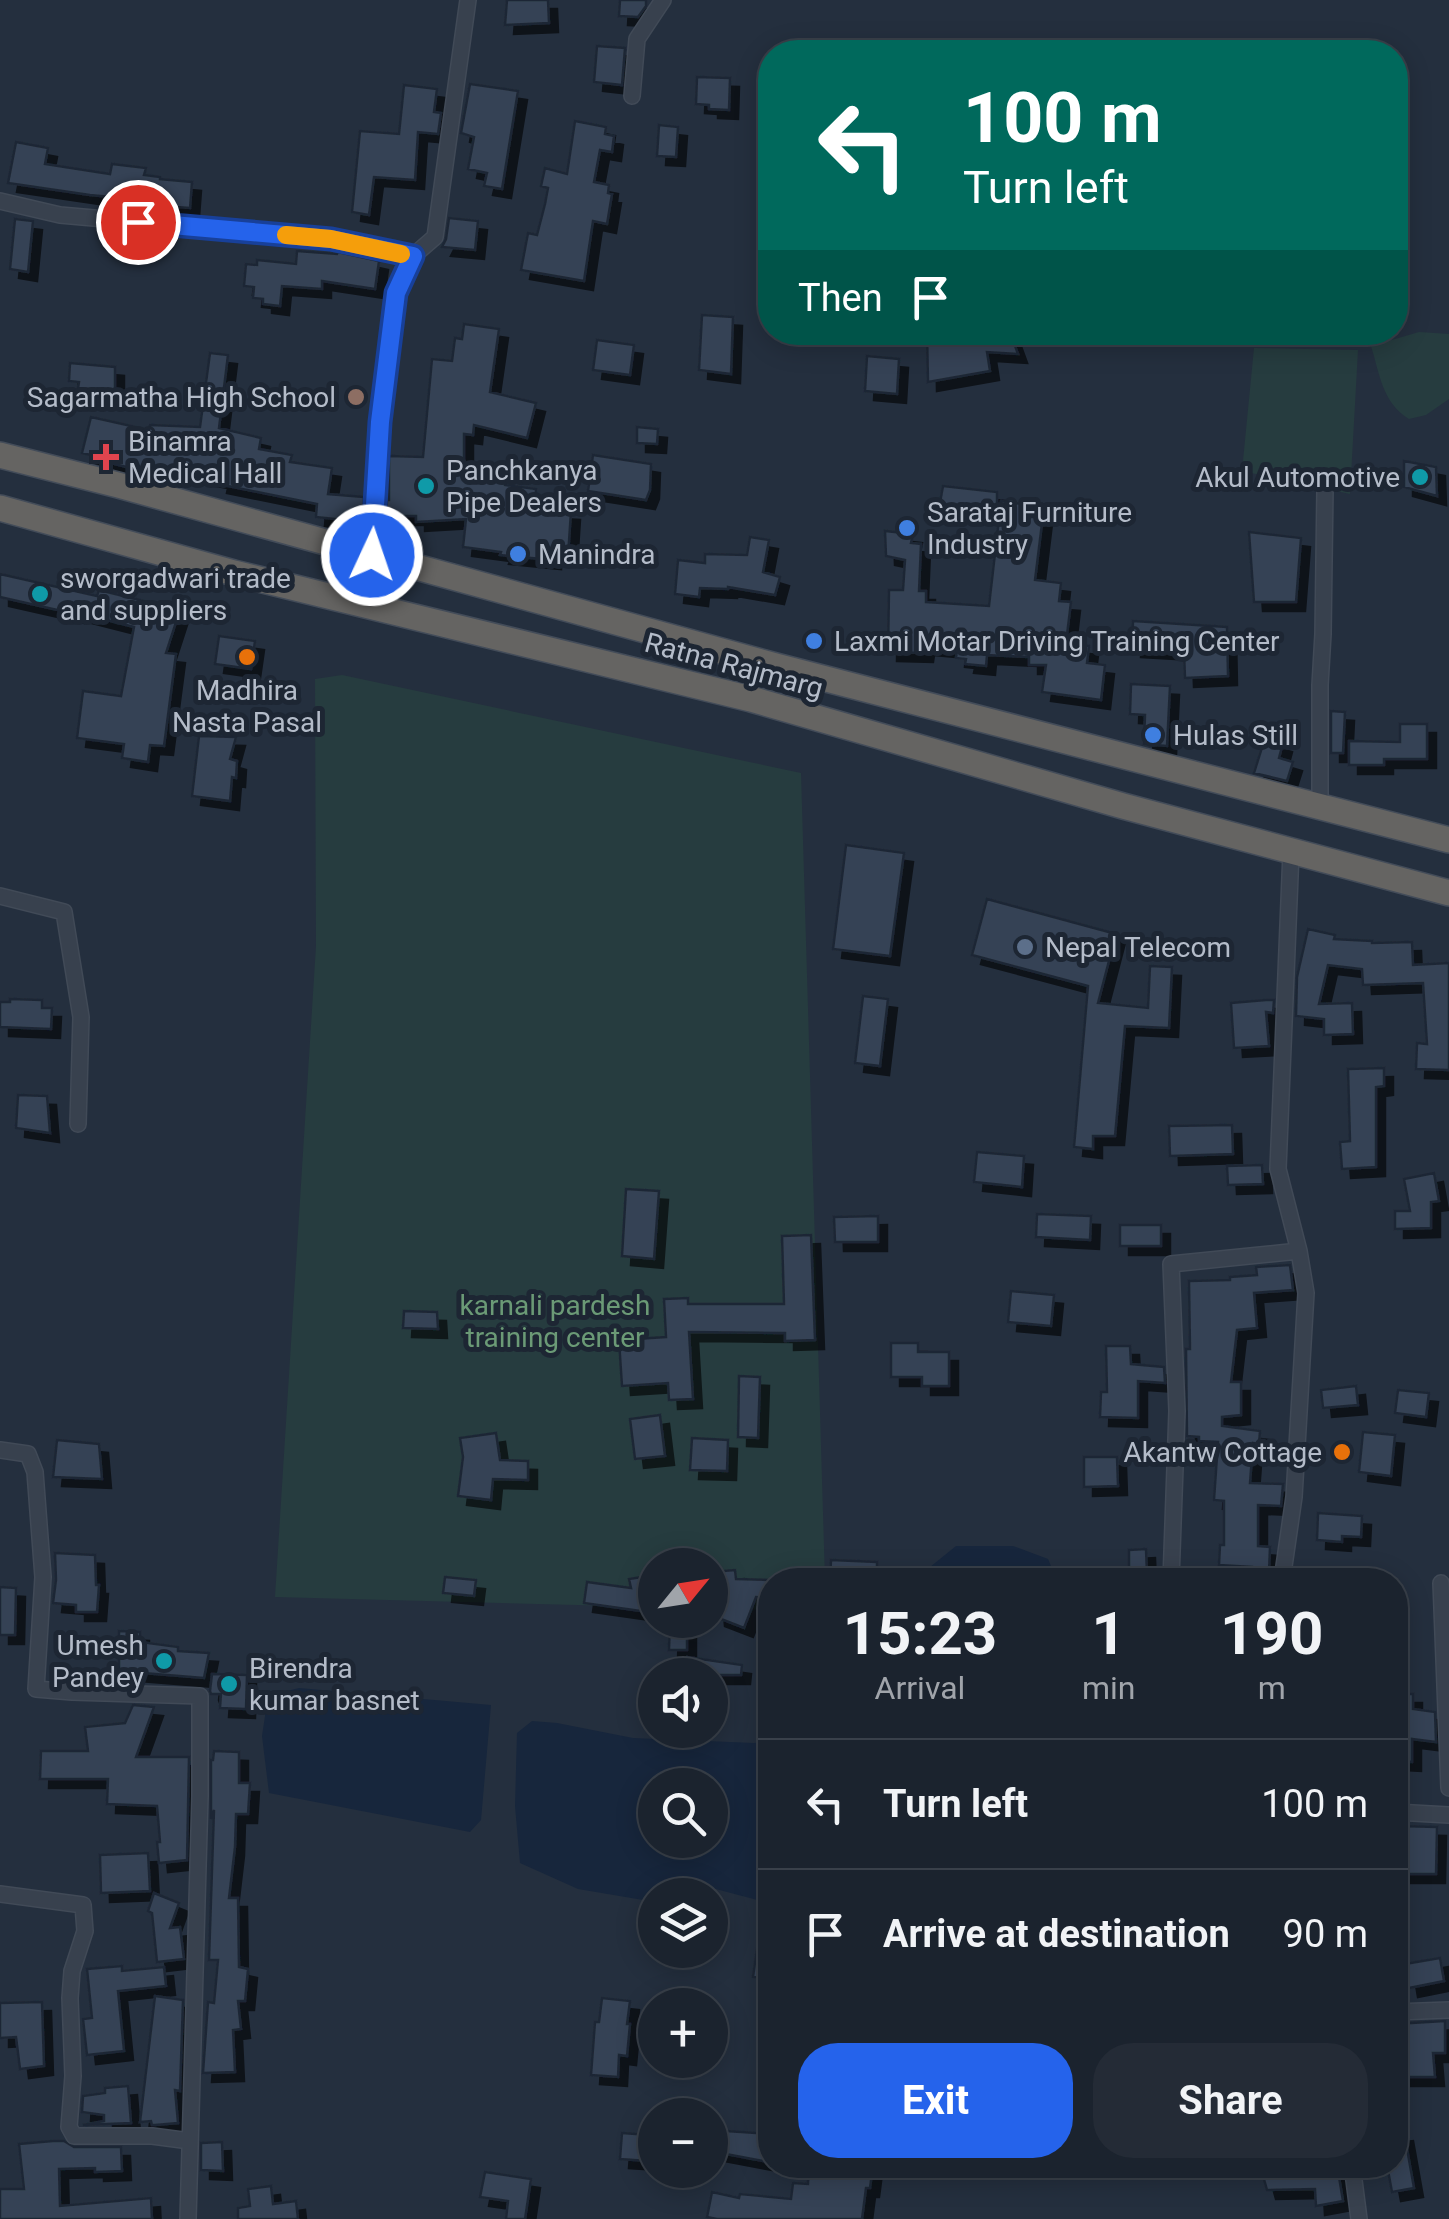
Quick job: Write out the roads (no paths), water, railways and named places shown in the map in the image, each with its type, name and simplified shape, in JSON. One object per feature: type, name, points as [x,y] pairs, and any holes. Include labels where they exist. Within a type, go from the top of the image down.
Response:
[{"type":"highway","name":"Ratna Rajmarg","points":[[0,455],[776,666],[1449,840]]},
{"type":"highway","name":"Ratna Rajmarg","points":[[0,508],[234,573],[751,699],[1449,894]]},
{"type":"street","points":[[372,555],[380,422],[396,293],[413,256],[434,237],[468,0]]},
{"type":"street","points":[[632,96],[637,39],[663,0]]},
{"type":"street","points":[[0,202],[60,215],[331,239],[413,256]]},
{"type":"street","points":[[1320,807],[1325,489]]},
{"type":"street","points":[[1284,1568],[1294,1497],[1306,1294],[1278,1169],[1290,852]]},
{"type":"street","points":[[0,896],[64,912],[81,1017],[78,1124]]},
{"type":"street","points":[[1171,1568],[1177,1411],[1171,1264],[1299,1252]]},
{"type":"street","points":[[0,1450],[28,1454],[35,1472],[43,1577],[36,1688],[200,1696],[188,2219]]},
{"type":"street","points":[[1441,1583],[1449,1788]]},
{"type":"street","points":[[1408,1813],[1449,1815]]},
{"type":"street","points":[[0,1894],[83,1905],[85,1931],[72,1971],[70,1998],[73,2076],[68,2128],[74,2136],[152,2136],[190,2141]]},
{"type":"street","points":[[1408,2012],[1449,2010]]},
{"type":"street","points":[[1353,2178],[1358,2219]]},
{"type":"water","points":[[956,1546],[1013,1546],[1048,1559],[1052,1568],[929,1568]]},
{"type":"water","points":[[299,1688],[491,1705],[481,1820],[470,1832],[269,1793],[262,1736],[268,1696]]},
{"type":"water","points":[[532,1721],[638,1738],[638,1748],[728,1748],[728,1742],[758,1742],[758,1900],[728,1892],[728,1878],[638,1878],[638,1899],[578,1889],[520,1863],[515,1806],[517,1733]]},
{"type":"place","name":"Sagarmatha High School","points":[[356,397]]},
{"type":"place","name":"Binamra Medical Hall","points":[[106,457]]},
{"type":"place","name":"Akul Automotive","points":[[1420,477]]},
{"type":"place","name":"Panchkanya Pipe Dealers","points":[[426,486]]},
{"type":"place","name":"Sarataj Furniture Industry","points":[[907,528]]},
{"type":"place","name":"Manindra","points":[[518,554]]},
{"type":"place","name":"sworgadwari trade and suppliers","points":[[40,594]]},
{"type":"place","name":"Laxmi Motar Driving Training Center","points":[[814,641]]},
{"type":"place","name":"Madhira Nasta Pasal","points":[[247,657]]},
{"type":"place","name":"Hulas Still","points":[[1153,735]]},
{"type":"place","name":"Nepal Telecom","points":[[1025,947]]},
{"type":"place","name":"Akantw Cottage","points":[[1342,1452]]},
{"type":"place","name":"Umesh Pandey","points":[[164,1661]]},
{"type":"place","name":"Birendra kumar basnet","points":[[229,1684]]},
{"type":"park label","name":"karnali pardesh training center","points":[[555,1321]]}]
